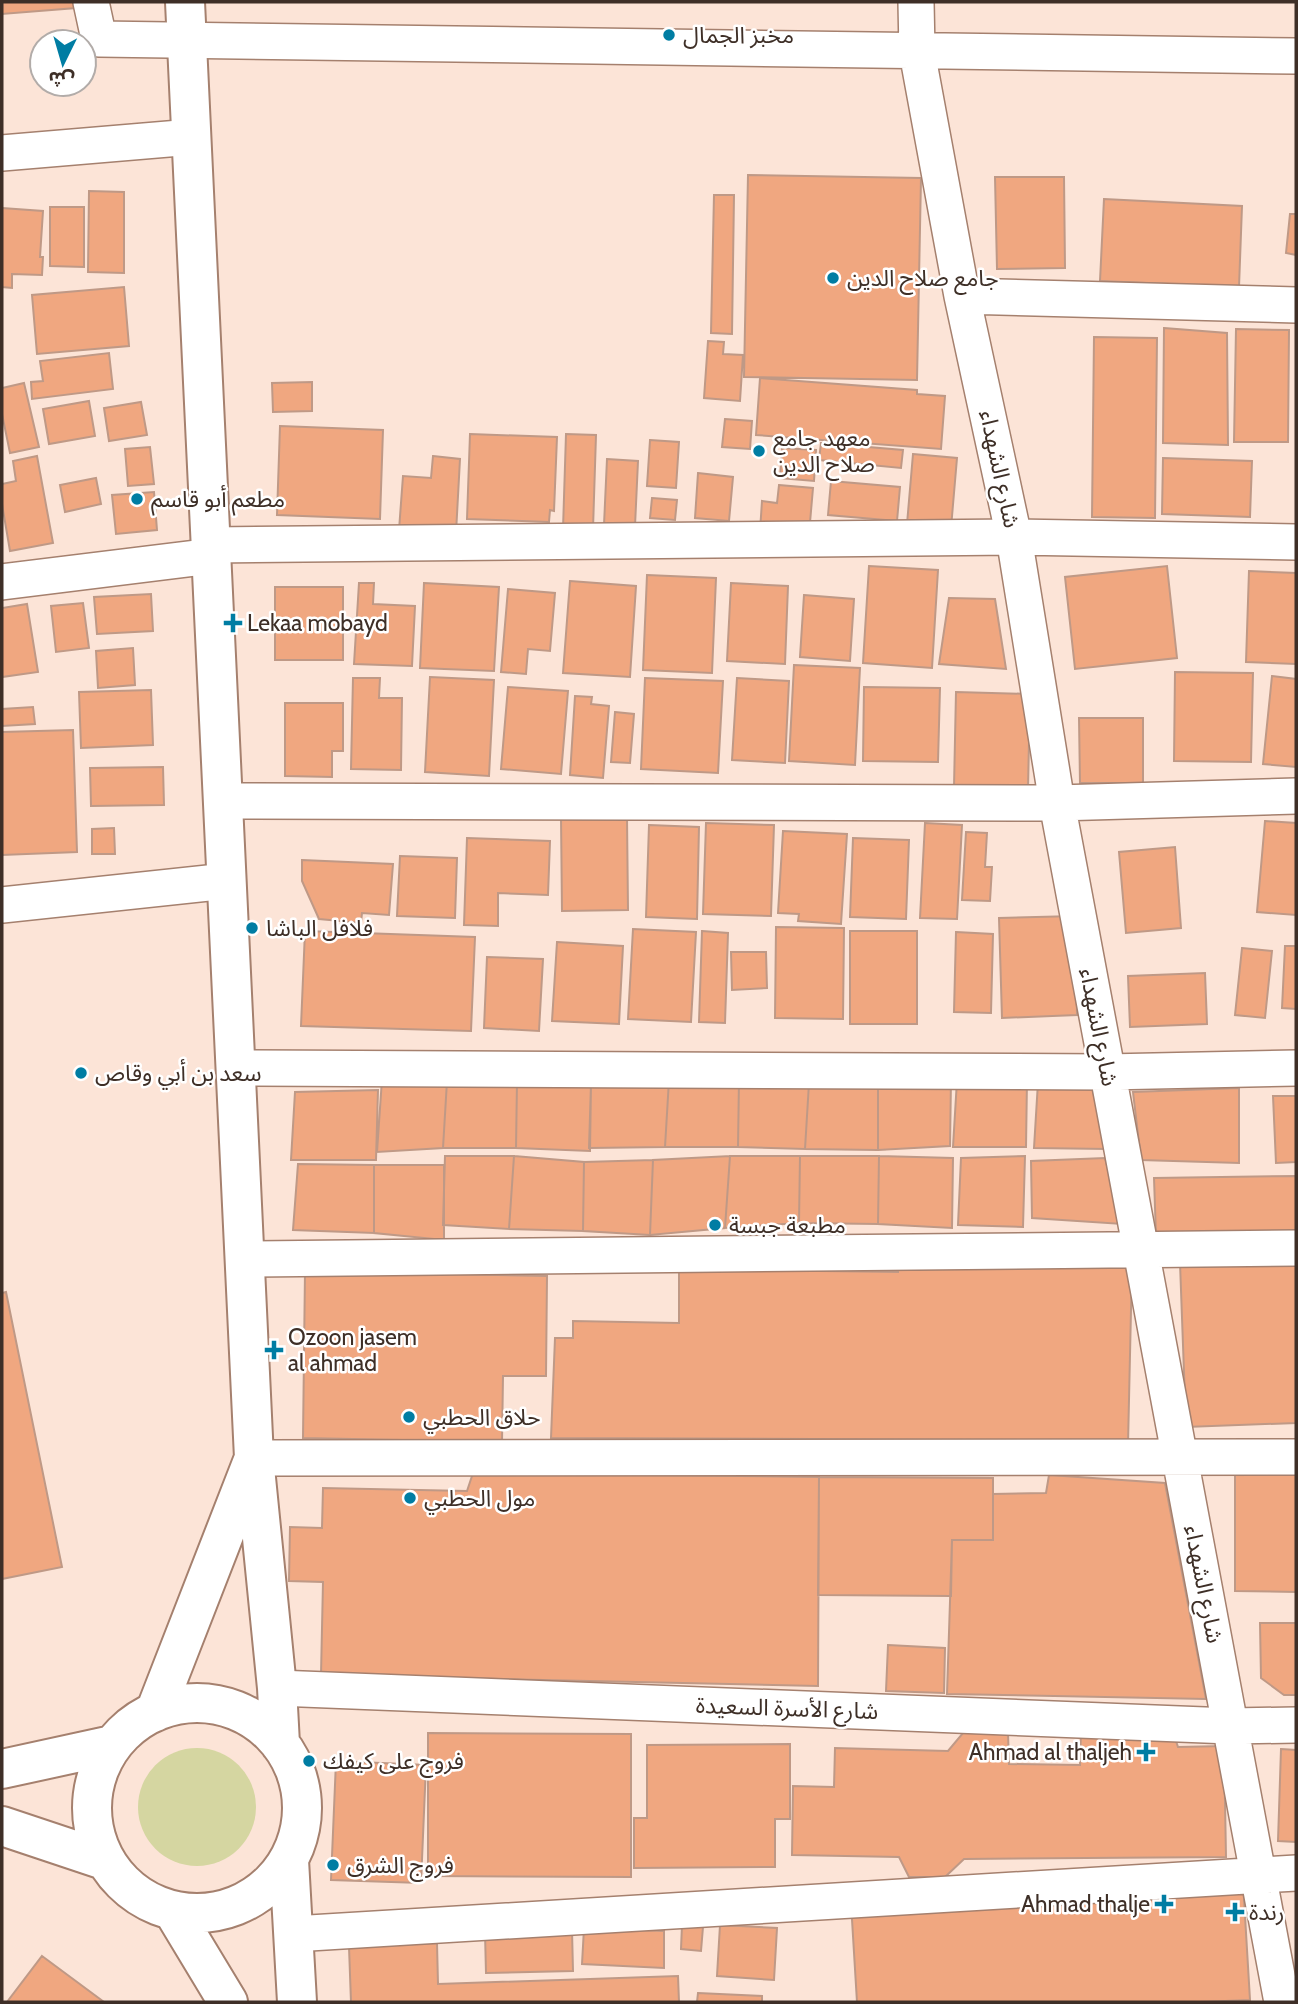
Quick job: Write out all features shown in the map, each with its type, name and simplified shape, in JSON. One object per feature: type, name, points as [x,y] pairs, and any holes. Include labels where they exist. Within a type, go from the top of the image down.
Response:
[{"type":"street","points":[[91,2],[99,39],[186,20],[917,52],[1296,56]]},
{"type":"street","name":"شارع الشهداء","points":[[916,2],[917,52],[962,296],[1014,537],[1057,803],[1282,2002]]},
{"type":"street","points":[[186,20],[254,1458],[278,1688],[280,1744]]},
{"type":"street","points":[[2,153],[192,137]]},
{"type":"street","points":[[962,296],[1296,305]]},
{"type":"street","points":[[2,582],[211,551],[1014,537],[1296,542]]},
{"type":"street","points":[[223,801],[1057,803],[1296,796]]},
{"type":"street","points":[[2,905],[227,881]]},
{"type":"street","points":[[236,1068],[1107,1072],[1296,1068]]},
{"type":"street","points":[[245,1259],[1296,1248]]},
{"type":"street","points":[[254,1458],[1296,1457]]},
{"type":"street","points":[[155,1712],[254,1458]]},
{"type":"street","name":"شارع الأسرة السعيدة","points":[[278,1688],[1230,1726],[1296,1725]]},
{"type":"street","points":[[182,1704],[210,1704],[237,1711],[261,1725],[280,1744],[293,1766],[301,1788],[302,1813],[298,1837],[289,1860],[272,1882],[251,1899],[227,1909],[200,1914],[173,1911],[145,1901],[122,1883],[104,1860],[94,1831],[92,1801],[98,1772],[112,1745],[131,1725],[155,1712],[182,1704]]},
{"type":"street","points":[[2,1769],[112,1745]]},
{"type":"street","points":[[2,1826],[104,1860]]},
{"type":"street","points":[[289,1860],[297,2002]]},
{"type":"street","points":[[293,1934],[1296,1873]]},
{"type":"street","points":[[173,1911],[228,2002]]},
{"type":"green space","points":[[197,1748],[220,1753],[239,1765],[251,1784],[256,1807],[251,1830],[239,1849],[220,1861],[197,1866],[174,1861],[155,1849],[143,1830],[138,1807],[143,1784],[155,1765],[174,1753]]},
{"type":"building","points":[[2,2],[75,2],[76,8],[2,14]]},
{"type":"building","name":"جامع صلاح الدين","points":[[748,175],[921,178],[917,380],[744,377]]},
{"type":"building","points":[[995,177],[1064,177],[1065,268],[997,269]]},
{"type":"building","points":[[89,191],[124,192],[124,273],[88,272]]},
{"type":"building","points":[[714,195],[734,195],[732,334],[711,333]]},
{"type":"building","points":[[1104,199],[1242,206],[1239,287],[1100,281]]},
{"type":"building","points":[[50,207],[84,207],[84,267],[50,266]]},
{"type":"building","points":[[2,208],[43,211],[40,257],[43,257],[42,275],[12,274],[12,288],[2,287]]},
{"type":"building","points":[[1290,214],[1296,214],[1296,255],[1286,253]]},
{"type":"building","points":[[124,287],[129,346],[37,354],[32,295]]},
{"type":"building","points":[[1164,328],[1227,333],[1228,445],[1163,443]]},
{"type":"building","points":[[1236,329],[1289,330],[1288,442],[1234,442]]},
{"type":"building","points":[[1094,337],[1157,338],[1155,518],[1092,517]]},
{"type":"building","points":[[708,341],[724,342],[723,354],[743,355],[740,401],[704,398]]},
{"type":"building","points":[[109,353],[113,389],[32,399],[31,382],[43,381],[40,361]]},
{"type":"building","points":[[760,378],[917,390],[917,394],[945,396],[941,449],[756,435]]},
{"type":"building","points":[[312,382],[312,411],[273,412],[272,383]]},
{"type":"building","points":[[24,383],[39,447],[10,453],[2,414],[2,388]]},
{"type":"building","points":[[89,401],[95,436],[49,444],[43,409]]},
{"type":"building","points":[[141,402],[147,435],[109,441],[104,408]]},
{"type":"building","points":[[725,419],[752,421],[750,449],[722,447]]},
{"type":"building","points":[[280,426],[383,430],[380,519],[277,515]]},
{"type":"building","points":[[470,434],[557,437],[554,511],[550,510],[549,522],[467,519]]},
{"type":"building","points":[[566,434],[596,435],[593,529],[563,529]]},
{"type":"building","points":[[650,440],[679,442],[676,488],[647,486]]},
{"type":"building","points":[[821,443],[903,450],[901,468],[819,460]]},
{"type":"building","points":[[150,447],[154,484],[128,486],[125,449]]},
{"type":"building","points":[[782,448],[816,450],[814,481],[780,478]]},
{"type":"building","points":[[913,454],[957,458],[951,528],[907,524]]},
{"type":"building","points":[[37,456],[53,543],[10,551],[2,504],[2,484],[16,481],[13,461]]},
{"type":"building","points":[[433,456],[460,459],[456,533],[399,530],[403,476],[431,478]]},
{"type":"building","points":[[1163,458],[1252,461],[1250,517],[1162,514]]},
{"type":"building","points":[[607,459],[638,461],[635,526],[604,525]]},
{"type":"building","points":[[698,473],[733,477],[729,521],[695,518]]},
{"type":"building","points":[[96,478],[101,504],[65,512],[60,485]]},
{"type":"building","points":[[831,481],[900,487],[897,521],[828,515]]},
{"type":"building","points":[[779,485],[813,488],[809,534],[760,531],[762,501],[777,503]]},
{"type":"building","points":[[154,492],[157,530],[116,534],[112,495]]},
{"type":"building","points":[[652,498],[677,500],[675,520],[650,518]]},
{"type":"building","points":[[869,566],[938,570],[932,668],[863,663]]},
{"type":"building","points":[[1167,566],[1177,658],[1075,669],[1065,577]]},
{"type":"building","points":[[1249,571],[1296,573],[1296,664],[1246,662]]},
{"type":"building","points":[[647,575],[716,578],[712,673],[643,670]]},
{"type":"building","points":[[570,581],[636,586],[630,677],[563,673]]},
{"type":"building","points":[[359,583],[374,583],[373,604],[415,606],[412,666],[354,664]]},
{"type":"building","points":[[424,583],[499,587],[494,671],[420,668]]},
{"type":"building","points":[[731,583],[788,586],[785,664],[727,661]]},
{"type":"building","points":[[275,587],[343,587],[343,660],[275,660]]},
{"type":"building","points":[[508,589],[555,593],[550,651],[528,649],[526,674],[501,672]]},
{"type":"building","points":[[151,594],[153,631],[97,634],[94,597]]},
{"type":"building","points":[[804,595],[854,599],[850,661],[800,657]]},
{"type":"building","points":[[949,598],[995,599],[1006,669],[939,664]]},
{"type":"building","points":[[83,603],[89,648],[56,652],[51,606]]},
{"type":"building","points":[[27,604],[38,672],[2,677],[2,608]]},
{"type":"building","points":[[133,648],[135,685],[98,688],[96,651]]},
{"type":"building","points":[[794,665],[860,668],[855,765],[789,761]]},
{"type":"building","points":[[1175,672],[1253,673],[1251,762],[1174,761]]},
{"type":"building","points":[[1272,676],[1296,679],[1296,767],[1263,764]]},
{"type":"building","points":[[430,677],[494,680],[489,776],[425,772]]},
{"type":"building","points":[[353,678],[380,678],[379,698],[402,698],[401,770],[351,769]]},
{"type":"building","points":[[645,678],[723,681],[718,773],[641,769]]},
{"type":"building","points":[[737,678],[789,681],[785,763],[732,760]]},
{"type":"building","points":[[508,687],[568,691],[561,774],[501,769]]},
{"type":"building","points":[[864,687],[940,688],[938,762],[863,761]]},
{"type":"building","points":[[151,690],[153,745],[81,748],[79,692]]},
{"type":"building","points":[[956,692],[1030,694],[1028,789],[954,787]]},
{"type":"building","points":[[575,696],[592,697],[591,704],[609,706],[603,778],[570,775]]},
{"type":"building","points":[[285,703],[343,703],[343,751],[332,751],[332,777],[285,776]]},
{"type":"building","points":[[33,707],[35,724],[2,726],[2,709]]},
{"type":"building","points":[[615,712],[634,714],[630,763],[611,762]]},
{"type":"building","points":[[1079,718],[1143,718],[1143,783],[1080,783]]},
{"type":"building","points":[[73,730],[77,852],[2,855],[2,732]]},
{"type":"building","points":[[163,767],[164,805],[91,806],[90,768]]},
{"type":"building","points":[[561,817],[627,817],[628,910],[562,911]]},
{"type":"building","points":[[1265,821],[1296,823],[1296,915],[1257,912]]},
{"type":"building","points":[[706,823],[774,825],[771,916],[703,914]]},
{"type":"building","points":[[925,823],[962,825],[957,919],[920,918]]},
{"type":"building","points":[[649,825],[699,827],[697,919],[646,917]]},
{"type":"building","points":[[114,828],[115,854],[92,854],[92,829]]},
{"type":"building","points":[[783,831],[847,834],[841,924],[798,921],[799,914],[778,913]]},
{"type":"building","points":[[966,832],[987,833],[985,867],[992,867],[990,901],[962,900]]},
{"type":"building","points":[[467,838],[550,841],[548,895],[498,893],[498,926],[464,925]]},
{"type":"building","points":[[853,838],[909,840],[906,919],[850,917]]},
{"type":"building","points":[[1175,847],[1181,928],[1126,933],[1119,852]]},
{"type":"building","points":[[400,856],[457,858],[455,918],[397,916]]},
{"type":"building","points":[[302,860],[393,864],[389,915],[362,913],[361,923],[319,919],[302,881]]},
{"type":"building","points":[[1075,916],[1077,1015],[1002,1018],[999,918]]},
{"type":"building","points":[[776,927],[844,928],[843,1019],[775,1018]]},
{"type":"building","points":[[633,929],[696,932],[691,1022],[628,1019]]},
{"type":"building","points":[[305,931],[475,937],[471,1031],[301,1026]]},
{"type":"building","points":[[702,931],[728,933],[725,1023],[699,1022]]},
{"type":"building","points":[[850,931],[917,931],[917,1024],[850,1024]]},
{"type":"building","points":[[956,932],[993,934],[991,1013],[954,1012]]},
{"type":"building","points":[[557,942],[623,946],[619,1024],[552,1021]]},
{"type":"building","points":[[1285,946],[1296,946],[1296,1009],[1282,1008]]},
{"type":"building","points":[[1242,948],[1272,951],[1265,1018],[1235,1015]]},
{"type":"building","points":[[731,952],[766,952],[767,988],[732,990]]},
{"type":"building","points":[[487,957],[543,959],[539,1031],[484,1028]]},
{"type":"building","points":[[1205,973],[1207,1024],[1130,1027],[1128,976]]},
{"type":"building","points":[[382,1079],[447,1081],[443,1148],[377,1152]]},
{"type":"building","points":[[951,1079],[950,1146],[878,1150],[878,1083]]},
{"type":"building","points":[[669,1080],[739,1080],[738,1147],[665,1147]]},
{"type":"building","points":[[669,1080],[665,1147],[589,1148],[591,1084]]},
{"type":"building","points":[[739,1080],[809,1083],[805,1149],[738,1147]]},
{"type":"building","points":[[957,1080],[1027,1080],[1026,1147],[953,1147]]},
{"type":"building","points":[[447,1081],[517,1082],[516,1148],[443,1148]]},
{"type":"building","points":[[517,1082],[591,1084],[590,1151],[516,1148]]},
{"type":"building","points":[[1038,1082],[1091,1083],[1107,1149],[1034,1148]]},
{"type":"building","points":[[809,1083],[878,1083],[878,1150],[805,1149]]},
{"type":"building","points":[[1239,1088],[1239,1163],[1141,1160],[1133,1092]]},
{"type":"building","points":[[378,1090],[376,1160],[291,1160],[295,1092]]},
{"type":"building","points":[[1273,1096],[1296,1096],[1296,1162],[1276,1163]]},
{"type":"building","points":[[445,1156],[514,1156],[509,1229],[443,1225]]},
{"type":"building","points":[[514,1156],[584,1162],[583,1231],[509,1229]]},
{"type":"building","points":[[730,1156],[800,1156],[799,1223],[725,1228]]},
{"type":"building","points":[[730,1156],[725,1228],[650,1235],[653,1160]]},
{"type":"building","points":[[800,1156],[879,1156],[878,1224],[799,1223]]},
{"type":"building","points":[[879,1156],[953,1158],[952,1228],[878,1224]]},
{"type":"building","points":[[1025,1156],[1023,1227],[958,1225],[961,1158]]},
{"type":"building","points":[[1105,1158],[1122,1224],[1032,1218],[1031,1161]]},
{"type":"building","points":[[653,1160],[650,1235],[583,1231],[584,1162]]},
{"type":"building","points":[[298,1164],[374,1165],[374,1233],[293,1230]]},
{"type":"building","points":[[374,1165],[444,1165],[444,1240],[374,1233]]},
{"type":"building","points":[[1296,1176],[1296,1231],[1156,1236],[1154,1178]]},
{"type":"building","points":[[898,1262],[1132,1265],[1128,1445],[1046,1440],[551,1438],[555,1338],[573,1338],[573,1321],[679,1323],[679,1269],[898,1272]]},
{"type":"building","points":[[1296,1262],[1296,1423],[1186,1427],[1180,1263]]},
{"type":"building","points":[[305,1271],[547,1276],[546,1376],[503,1376],[502,1442],[303,1438]]},
{"type":"building","points":[[6,1292],[62,1567],[2,1579],[2,1293]]},
{"type":"building","points":[[1235,1471],[1296,1471],[1296,1592],[1235,1591]]},
{"type":"building","points":[[473,1473],[819,1477],[818,1686],[321,1675],[323,1582],[289,1581],[290,1527],[322,1528],[323,1488],[467,1491]]},
{"type":"building","points":[[1049,1475],[1165,1483],[1206,1699],[947,1694],[952,1540],[993,1540],[993,1494],[1046,1493]]},
{"type":"building","points":[[819,1477],[993,1478],[993,1540],[952,1540],[951,1596],[818,1595]]},
{"type":"building","points":[[1260,1623],[1296,1623],[1296,1695],[1284,1695],[1261,1678]]},
{"type":"building","points":[[888,1645],[945,1648],[944,1693],[886,1691]]},
{"type":"building","points":[[1081,1731],[1173,1732],[1178,1747],[1224,1746],[1226,1857],[964,1859],[945,1877],[909,1877],[899,1857],[792,1855],[793,1786],[834,1787],[835,1748],[948,1751],[963,1733],[1008,1733],[1009,1764],[1080,1765]]},
{"type":"building","points":[[428,1733],[631,1734],[631,1877],[428,1876]]},
{"type":"building","points":[[790,1744],[790,1819],[775,1819],[775,1867],[634,1868],[634,1818],[647,1818],[647,1745]]},
{"type":"building","points":[[1281,1749],[1296,1750],[1296,1842],[1278,1841]]},
{"type":"building","points":[[336,1761],[426,1765],[421,1883],[331,1880]]},
{"type":"building","points":[[1243,1882],[1250,2000],[857,2002],[851,1903]]},
{"type":"building","points":[[682,1925],[703,1927],[701,1951],[681,1949]]},
{"type":"building","points":[[720,1925],[777,1928],[774,1980],[717,1976]]},
{"type":"building","points":[[584,1928],[664,1931],[664,1968],[582,1964]]},
{"type":"building","points":[[572,1930],[573,1971],[486,1973],[485,1933]]},
{"type":"building","points":[[437,1943],[438,1984],[678,1976],[679,2002],[351,2002],[349,1947]]},
{"type":"building","points":[[42,1956],[104,2002],[7,2002]]},
{"type":"building","points":[[698,1993],[762,1996],[762,2002],[697,2002]]},
{"type":"place","name":"مخبز الجمال","points":[[669,35]]},
{"type":"place","name":"جامع صلاح الدين","points":[[833,278]]},
{"type":"place","name":"معهد جامع صلاح الدين","points":[[759,451]]},
{"type":"place","name":"مطعم أبو قاسم","points":[[137,499]]},
{"type":"place","name":"Lekaa mobayd","points":[[233,623]]},
{"type":"place","name":"فلافل الباشا","points":[[252,928]]},
{"type":"place","name":"سعد بن أبي وقاص","points":[[81,1073]]},
{"type":"place","name":"مطبعة جبسة","points":[[715,1225]]},
{"type":"place","name":"Ozoon jasem al ahmad","points":[[274,1350]]},
{"type":"place","name":"حلاق الحطبي","points":[[409,1417]]},
{"type":"place","name":"مول الحطبي","points":[[410,1498]]},
{"type":"place","name":"Ahmad al thaljeh","points":[[1146,1752]]},
{"type":"place","name":"فروج على كيفك","points":[[309,1761]]},
{"type":"place","name":"فروج الشرق","points":[[333,1865]]},
{"type":"place","name":"Ahmad thalje","points":[[1164,1904]]},
{"type":"place","name":"رندة","points":[[1235,1912]]}]
